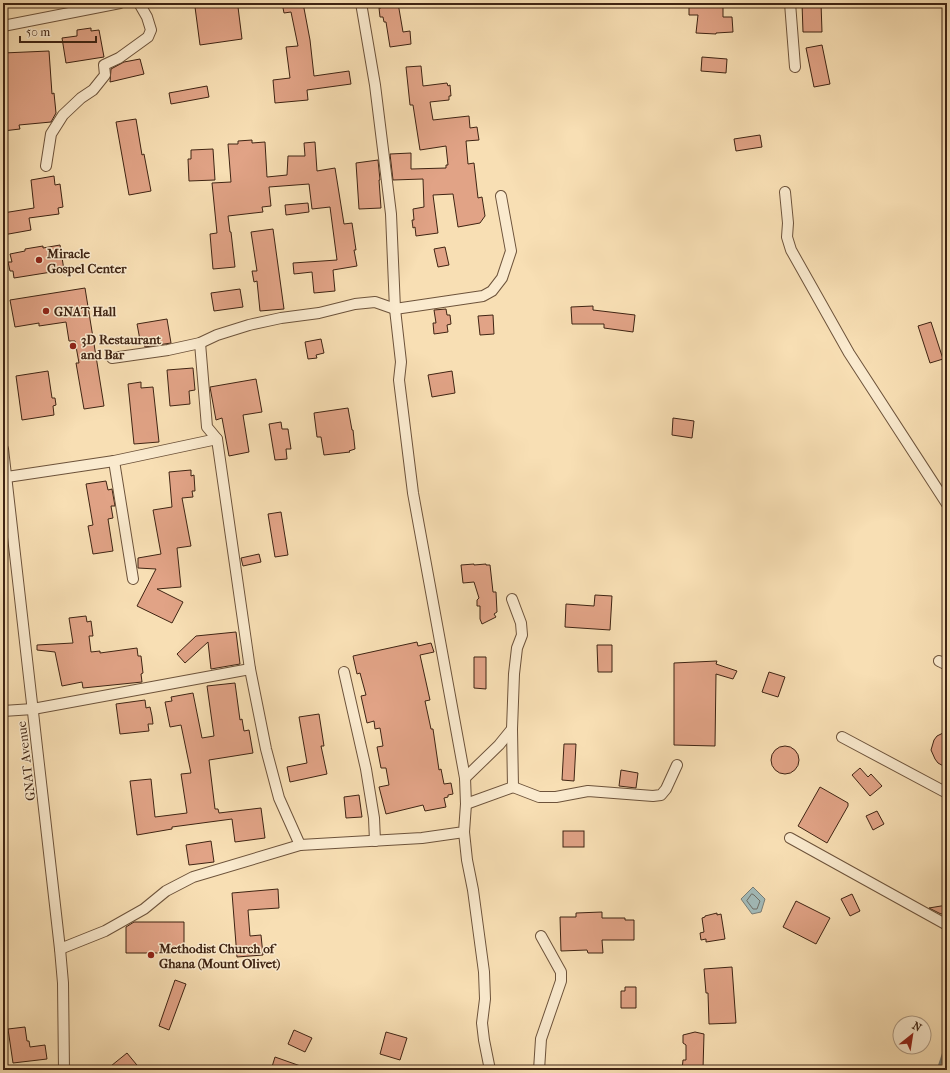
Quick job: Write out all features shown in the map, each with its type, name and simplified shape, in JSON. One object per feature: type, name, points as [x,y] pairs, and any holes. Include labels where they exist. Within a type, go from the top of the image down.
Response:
[{"type":"street","points":[[3,26],[120,3]]},
{"type":"street","points":[[46,166],[51,134],[63,115],[81,98],[93,90],[105,75],[104,66],[120,58],[148,37],[151,30],[147,17],[139,3]]},
{"type":"street","points":[[361,3],[375,85],[391,214],[395,309],[401,362],[399,380],[413,493],[465,778],[466,804],[464,832],[484,972],[485,999],[482,1023],[490,1070]]},
{"type":"street","points":[[790,3],[794,67]]},
{"type":"street","points":[[786,192],[788,237],[791,250],[849,353],[947,504]]},
{"type":"street","points":[[112,358],[168,350],[200,342],[249,325],[281,318],[318,313],[355,304],[375,302],[395,309],[483,296],[492,291],[502,278],[511,251],[501,196]]},
{"type":"street","points":[[200,342],[207,427],[217,439],[250,670],[266,749],[279,798],[300,845]]},
{"type":"street","points":[[7,477],[114,461],[217,439]]},
{"type":"street","name":"GNAT Avenue","points":[[3,449],[60,949],[63,983],[64,1070]]},
{"type":"street","points":[[114,461],[133,579]]},
{"type":"street","points":[[512,599],[521,623],[522,635],[517,648],[514,674],[512,787]]},
{"type":"street","points":[[3,712],[33,709],[250,670]]},
{"type":"street","points":[[344,672],[366,769],[374,818],[375,841]]},
{"type":"street","points":[[465,778],[499,745],[512,729]]},
{"type":"street","points":[[842,737],[947,792]]},
{"type":"street","points":[[466,804],[512,787],[539,797],[556,797],[588,790],[633,795],[661,795],[666,789],[677,765]]},
{"type":"street","points":[[60,949],[105,931],[192,877],[300,845],[422,838],[464,832]]},
{"type":"street","points":[[790,838],[947,926]]},
{"type":"street","points":[[538,1070],[541,1039],[561,981],[561,972],[541,936]]},
{"type":"water","points":[[753,887],[765,899],[761,912],[752,914],[741,899]]},
{"type":"building","points":[[235,3],[235,7],[238,7],[242,39],[200,45],[195,7]]},
{"type":"building","points":[[282,3],[303,3],[310,40],[314,76],[349,71],[351,84],[307,90],[308,100],[275,103],[273,80],[290,78],[286,47],[298,46],[291,12],[284,13]]},
{"type":"building","points":[[380,3],[398,3],[403,32],[410,31],[411,44],[390,47],[386,22],[384,22],[383,17],[380,17]]},
{"type":"building","points":[[689,3],[723,3],[723,17],[732,17],[733,32],[716,34],[696,33],[698,15],[689,15]]},
{"type":"building","points":[[802,3],[821,3],[822,32],[803,32]]},
{"type":"building","points":[[91,28],[91,31],[99,30],[104,57],[66,63],[62,38],[77,36],[77,30]]},
{"type":"building","points":[[822,45],[830,84],[814,87],[806,48]]},
{"type":"building","points":[[49,51],[52,94],[54,93],[56,113],[51,122],[19,125],[20,129],[3,131],[3,53]]},
{"type":"building","points":[[702,57],[727,59],[726,73],[701,71]]},
{"type":"building","points":[[140,59],[144,74],[110,82],[111,69],[124,62]]},
{"type":"building","points":[[421,66],[423,86],[447,83],[448,86],[450,85],[451,96],[449,96],[449,100],[430,102],[433,120],[469,116],[470,128],[477,127],[479,140],[466,141],[468,164],[474,163],[478,198],[482,197],[485,216],[480,223],[458,227],[453,194],[433,195],[438,233],[416,236],[415,227],[413,228],[412,220],[414,220],[413,209],[424,207],[423,179],[393,180],[390,154],[411,153],[411,169],[446,168],[446,165],[448,165],[446,146],[420,150],[413,105],[410,105],[406,67]]},
{"type":"building","points":[[207,86],[209,97],[171,104],[169,93]]},
{"type":"building","points":[[136,119],[142,155],[144,154],[151,191],[129,195],[116,122]]},
{"type":"building","points":[[760,135],[762,147],[736,151],[734,139]]},
{"type":"building","points":[[252,140],[252,143],[265,142],[267,177],[287,175],[288,156],[305,156],[304,143],[315,142],[317,171],[335,168],[344,224],[352,223],[357,266],[333,270],[335,291],[314,293],[312,272],[294,274],[293,263],[337,260],[330,207],[312,209],[309,184],[269,187],[271,206],[262,207],[263,212],[228,216],[235,267],[213,269],[210,234],[217,233],[212,183],[231,182],[228,144],[238,144],[238,141]]},
{"type":"building","points":[[213,149],[215,180],[189,181],[188,159],[191,159],[191,150]]},
{"type":"building","points":[[378,160],[381,208],[359,209],[356,163]]},
{"type":"building","points":[[54,176],[55,185],[60,184],[63,207],[58,208],[59,214],[29,218],[31,230],[3,235],[3,213],[34,208],[31,180]]},
{"type":"building","points":[[308,203],[309,212],[286,215],[285,205]]},
{"type":"building","points":[[273,229],[284,309],[260,311],[257,281],[254,282],[252,271],[257,271],[251,232]]},
{"type":"building","name":"Miracle Gospel Center","points":[[60,245],[64,270],[14,278],[13,271],[10,271],[8,262],[12,262],[10,254],[25,251],[25,249]]},
{"type":"building","points":[[445,247],[449,265],[438,267],[434,249]]},
{"type":"building","points":[[85,288],[104,406],[84,409],[76,363],[79,363],[75,341],[69,341],[66,322],[39,326],[39,323],[15,327],[10,300]]},
{"type":"building","points":[[240,289],[243,307],[214,311],[211,293]]},
{"type":"building","points":[[593,306],[593,310],[635,315],[633,332],[604,328],[604,324],[572,324],[571,307]]},
{"type":"building","points":[[446,309],[447,315],[450,315],[451,324],[447,325],[448,332],[434,334],[433,323],[436,323],[434,310]]},
{"type":"building","points":[[493,315],[494,334],[480,335],[478,316]]},
{"type":"building","points":[[167,319],[171,343],[145,347],[143,339],[140,340],[137,324]]},
{"type":"building","points":[[931,322],[943,359],[930,363],[918,326]]},
{"type":"building","points":[[321,339],[324,353],[316,355],[317,358],[308,359],[305,342]]},
{"type":"building","points":[[193,368],[195,390],[189,391],[190,404],[170,406],[167,370]]},
{"type":"building","points":[[48,371],[52,398],[55,398],[56,405],[53,406],[54,415],[22,420],[16,376]]},
{"type":"building","points":[[452,371],[455,393],[432,397],[428,375]]},
{"type":"building","points":[[256,379],[262,412],[243,415],[249,452],[229,456],[222,418],[216,420],[210,387]]},
{"type":"building","points":[[141,382],[141,388],[153,387],[159,442],[134,444],[128,384]]},
{"type":"building","points":[[348,408],[353,430],[355,449],[349,451],[350,452],[324,455],[321,437],[317,437],[314,413]]},
{"type":"building","points":[[673,418],[694,421],[692,438],[672,435]]},
{"type":"building","points":[[281,422],[282,429],[288,429],[291,449],[286,449],[287,459],[275,460],[269,424]]},
{"type":"building","points":[[191,470],[191,476],[194,475],[195,491],[192,491],[193,497],[182,498],[191,546],[177,548],[181,587],[157,589],[183,602],[172,623],[137,606],[156,569],[138,568],[138,558],[161,554],[153,510],[172,507],[169,472]]},
{"type":"building","points":[[106,481],[108,490],[112,489],[115,506],[111,506],[113,518],[108,519],[113,551],[93,554],[88,526],[93,525],[86,484]]},
{"type":"building","points":[[281,512],[288,555],[275,557],[268,514]]},
{"type":"building","points":[[259,554],[261,562],[243,566],[241,558]]},
{"type":"building","points":[[461,565],[490,565],[493,592],[496,592],[497,612],[494,614],[496,617],[482,624],[480,619],[480,606],[477,606],[477,600],[479,598],[474,582],[463,583]]},
{"type":"building","points":[[595,595],[612,596],[610,630],[565,627],[566,604],[594,606]]},
{"type":"building","points":[[86,616],[87,622],[91,621],[93,636],[89,636],[91,652],[100,651],[100,653],[137,648],[138,656],[141,656],[143,673],[141,674],[142,682],[83,688],[82,682],[62,686],[55,652],[37,650],[37,645],[73,643],[69,618]]},
{"type":"building","points":[[236,632],[240,664],[211,669],[208,642],[185,663],[177,654],[196,636]]},
{"type":"building","points":[[417,642],[418,646],[431,643],[434,652],[420,655],[430,700],[425,701],[431,729],[433,729],[439,770],[441,769],[444,784],[451,783],[453,794],[444,798],[446,807],[425,811],[423,805],[386,814],[379,787],[389,785],[386,768],[381,768],[377,747],[383,746],[380,728],[375,729],[374,721],[367,723],[361,696],[366,695],[360,673],[357,674],[353,656]]},
{"type":"building","points":[[597,645],[612,645],[612,672],[598,672]]},
{"type":"building","points":[[474,657],[486,657],[486,689],[474,688]]},
{"type":"building","points":[[717,661],[716,664],[737,671],[733,679],[716,674],[715,746],[674,745],[674,663]]},
{"type":"building","points":[[769,672],[785,677],[778,697],[762,692]]},
{"type":"building","points":[[235,683],[240,720],[242,719],[244,731],[249,730],[253,753],[209,760],[215,809],[218,809],[219,813],[261,808],[265,838],[235,842],[232,819],[172,827],[172,829],[137,835],[130,781],[151,779],[155,817],[187,813],[181,774],[191,773],[181,725],[170,727],[165,702],[172,701],[171,697],[193,693],[202,738],[214,736],[207,686]]},
{"type":"building","points":[[145,700],[146,708],[150,707],[152,716],[153,724],[148,724],[149,731],[120,734],[116,704]]},
{"type":"building","points":[[319,714],[324,746],[321,746],[327,774],[290,782],[287,767],[307,763],[299,717]]},
{"type":"building","points":[[947,731],[947,768],[938,763],[931,750],[937,736]]},
{"type":"building","points":[[564,744],[576,744],[574,781],[562,780]]},
{"type":"building","points":[[785,746],[795,750],[799,760],[795,770],[785,774],[775,770],[771,760],[775,750]]},
{"type":"building","points":[[860,768],[868,777],[871,774],[882,786],[870,796],[852,775]]},
{"type":"building","points":[[621,770],[638,773],[636,788],[619,786]]},
{"type":"building","points":[[820,787],[848,803],[848,806],[827,843],[798,826]]},
{"type":"building","points":[[359,795],[362,817],[346,818],[344,797]]},
{"type":"building","points":[[877,811],[884,824],[873,830],[866,816]]},
{"type":"building","points":[[563,831],[584,831],[584,847],[563,847]]},
{"type":"building","points":[[211,841],[214,862],[189,865],[186,845]]},
{"type":"building","points":[[278,889],[279,908],[248,910],[250,936],[261,935],[263,955],[237,957],[232,893]]},
{"type":"building","points":[[852,894],[860,911],[850,916],[841,899]]},
{"type":"building","points":[[796,901],[830,918],[816,944],[783,927]]},
{"type":"building","points":[[947,905],[947,913],[941,914],[929,908]]},
{"type":"building","points":[[602,912],[602,918],[625,918],[625,920],[634,920],[634,940],[602,940],[603,953],[588,953],[587,950],[561,951],[560,917],[576,917],[576,913]]},
{"type":"building","points":[[717,913],[717,915],[721,914],[725,939],[706,942],[706,939],[701,940],[700,933],[704,932],[702,918]]},
{"type":"building","points":[[134,922],[184,922],[184,953],[126,953],[126,927]]},
{"type":"building","points":[[732,967],[736,1023],[709,1024],[708,993],[706,993],[704,969]]},
{"type":"building","points":[[175,980],[186,984],[169,1030],[159,1026]]},
{"type":"building","points":[[625,987],[636,987],[636,1008],[621,1008],[621,991],[625,991]]},
{"type":"building","points":[[25,1027],[27,1041],[29,1041],[30,1047],[45,1045],[47,1059],[13,1063],[8,1029]]},
{"type":"building","points":[[294,1030],[312,1038],[305,1052],[288,1044]]},
{"type":"building","points":[[386,1032],[407,1038],[400,1060],[380,1054]]},
{"type":"building","points":[[695,1032],[704,1034],[703,1069],[682,1070],[683,1060],[686,1060],[686,1045],[683,1043],[683,1035]]},
{"type":"building","points":[[127,1053],[141,1070],[106,1070]]},
{"type":"building","points":[[275,1057],[309,1069],[271,1070]]},
{"type":"waterway","points":[[938,1070],[947,1043]]},
{"type":"place","name":"Miracle Gospel Center","points":[[39,260]]},
{"type":"place","name":"GNAT Hall","points":[[46,311]]},
{"type":"place","name":"3D Restaurant and Bar","points":[[73,346]]},
{"type":"place","name":"Methodist Church of Ghana (Mount Olivet)","points":[[151,955]]}]
